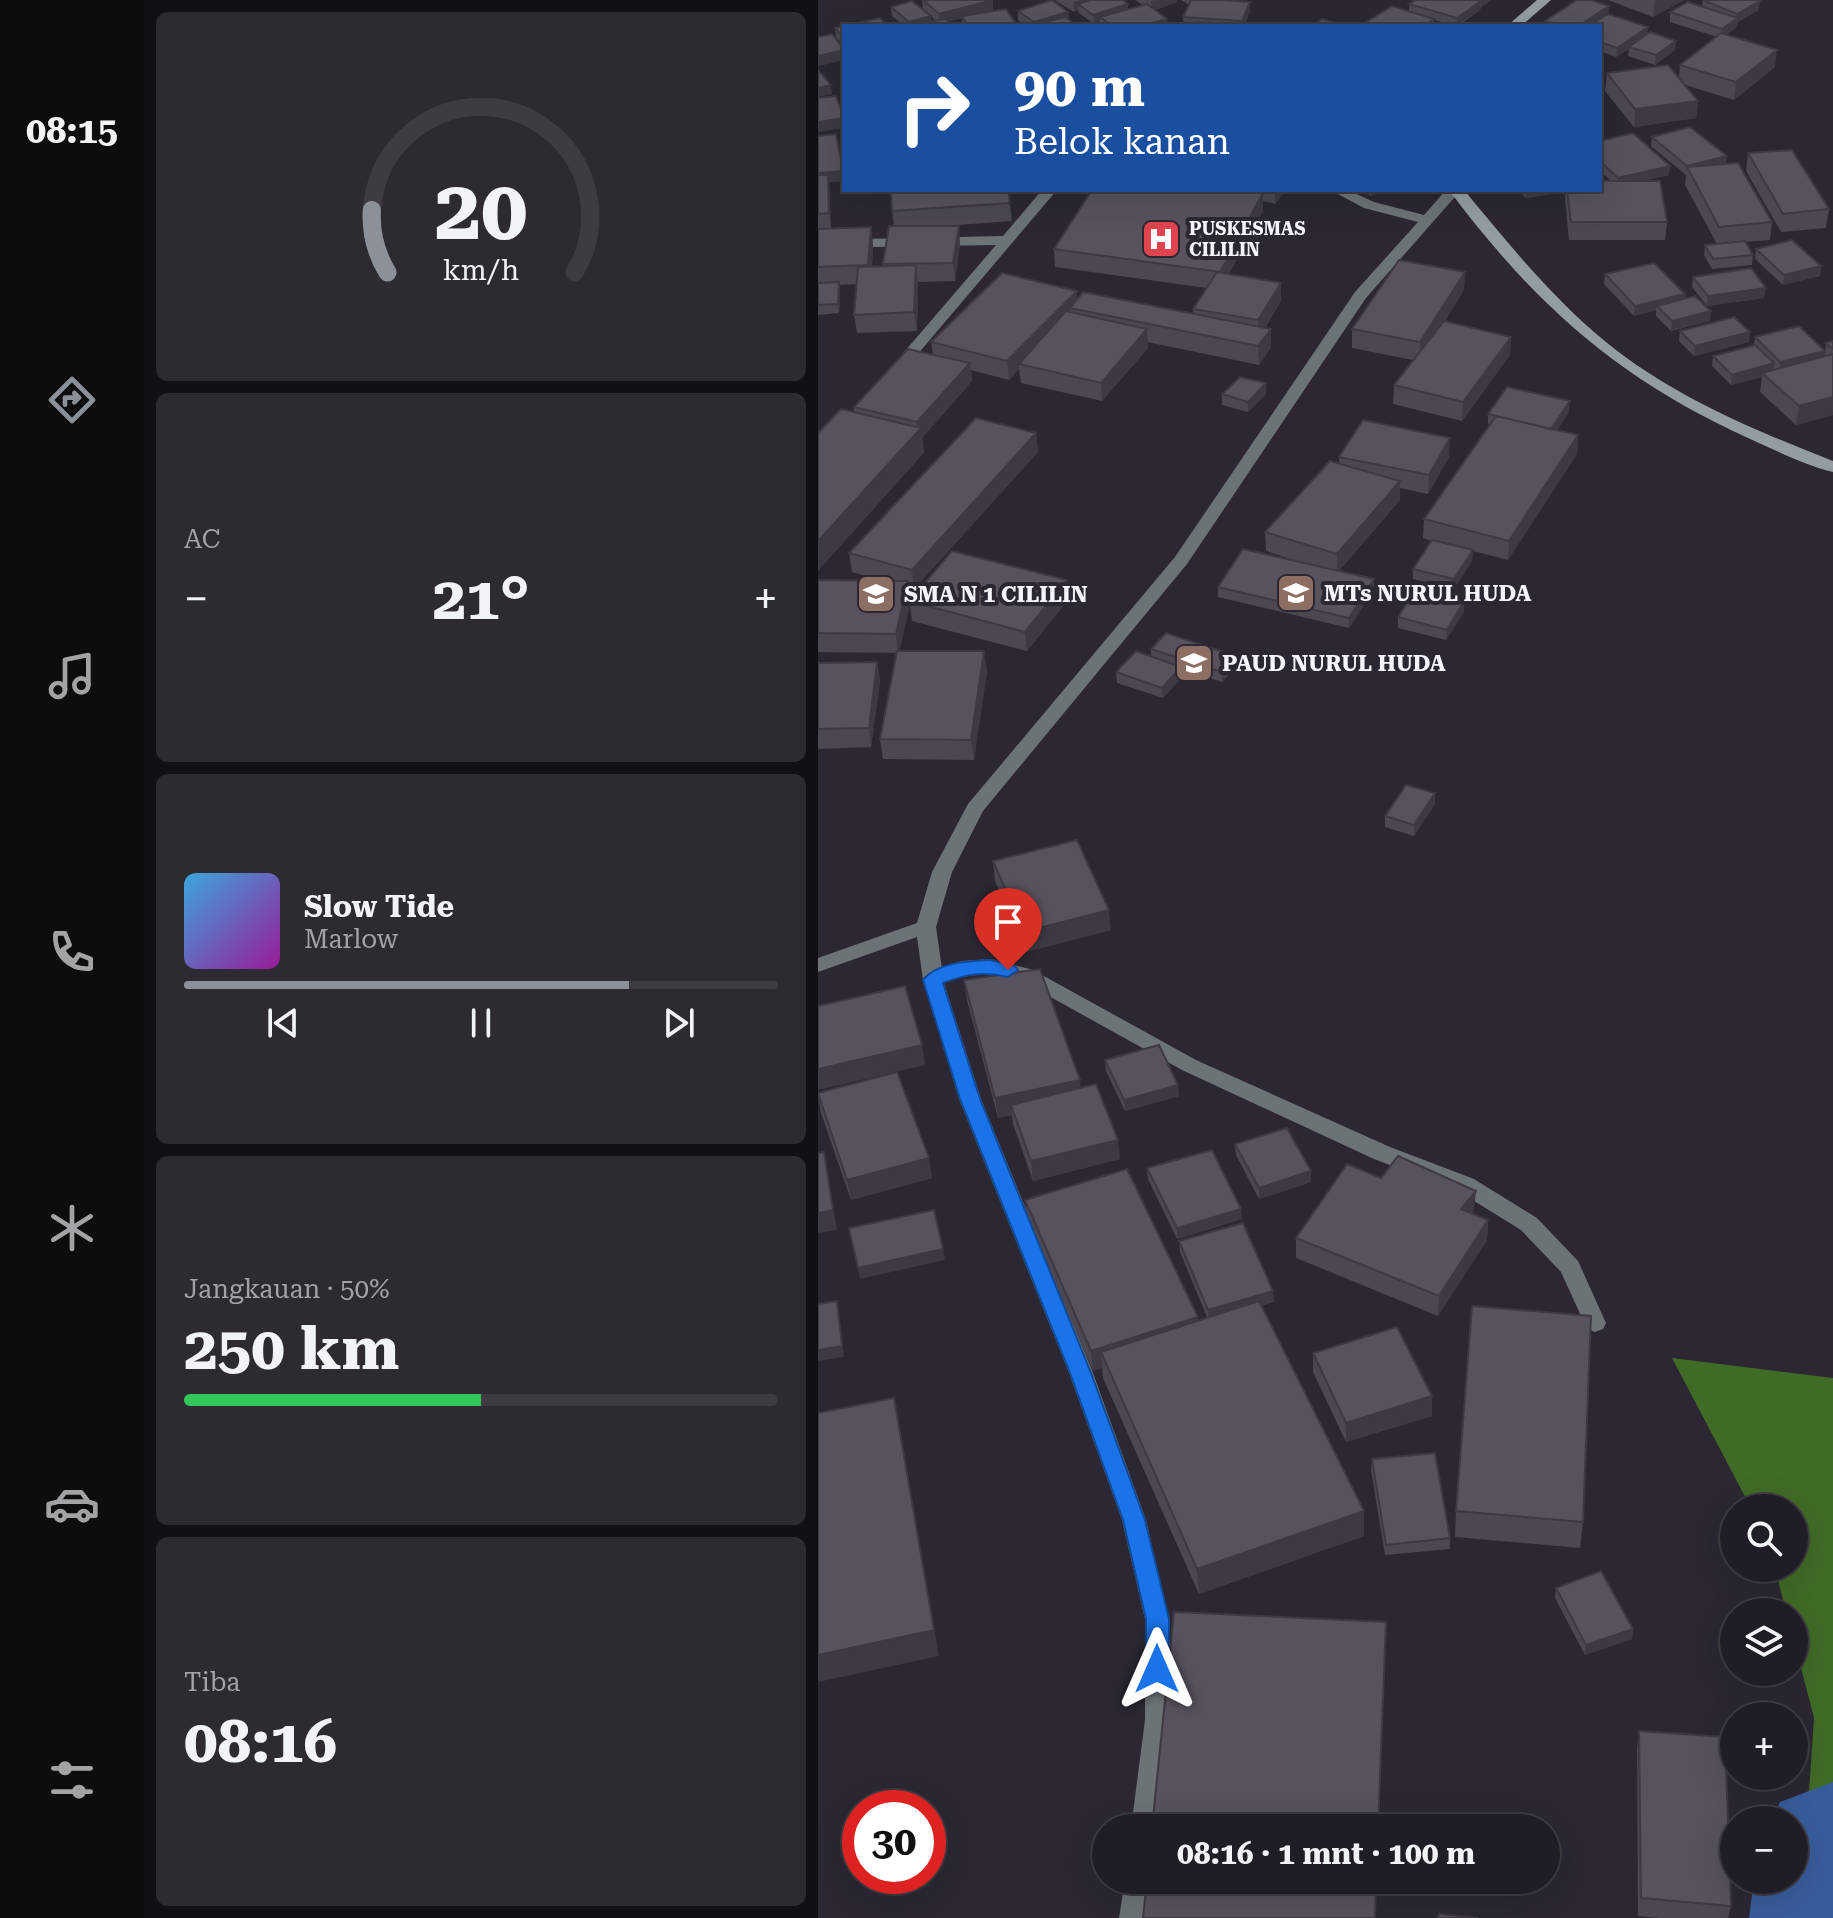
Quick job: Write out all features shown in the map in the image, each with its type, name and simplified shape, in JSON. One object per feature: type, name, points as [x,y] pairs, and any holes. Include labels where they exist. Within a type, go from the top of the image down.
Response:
[{"type":"main road","points":[[1515,24],[1545,0]]},
{"type":"main road","points":[[1457,192],[1529,277],[1575,324],[1618,359],[1710,415],[1833,467]]},
{"type":"street","points":[[901,365],[1048,192]]},
{"type":"street","points":[[1341,192],[1369,205],[1427,220]]},
{"type":"street","points":[[1146,1814],[1158,1720],[1157,1619],[1134,1520],[1081,1373],[970,1099],[933,980],[926,927],[942,872],[975,808],[1181,560],[1360,295],[1453,192]]},
{"type":"street","points":[[818,244],[1005,240]]},
{"type":"street","points":[[818,965],[926,927]]},
{"type":"street","points":[[933,980],[962,968],[991,966],[1026,975],[1189,1065],[1382,1153],[1466,1185],[1529,1224],[1570,1267],[1595,1323]]},
{"type":"street","points":[[1133,1918],[1136,1894]]},
{"type":"green space","points":[[1672,1358],[1833,1378],[1833,1918],[1790,1918],[1796,1894],[1808,1894],[1808,1806],[1814,1718],[1806,1686],[1808,1598],[1782,1598],[1778,1582],[1808,1582],[1808,1494],[1744,1494]]},
{"type":"building","points":[[923,0],[993,0],[939,14]]},
{"type":"building","points":[[1052,0],[1068,12],[1034,22],[1018,11]]},
{"type":"building","points":[[1091,0],[1122,0],[1128,4],[1093,15],[1078,4]]},
{"type":"building","points":[[1191,0],[1250,2],[1242,21],[1183,17]]},
{"type":"building","points":[[1415,0],[1481,1],[1457,18],[1409,4]]},
{"type":"building","points":[[1577,0],[1591,0],[1609,6],[1581,24],[1545,21]]},
{"type":"building","points":[[1703,0],[1757,0],[1760,1],[1737,14]]},
{"type":"building","points":[[912,1],[931,16],[909,22],[891,7]]},
{"type":"building","points":[[1688,2],[1738,18],[1722,29],[1670,12]]},
{"type":"building","points":[[1147,4],[1167,19],[1149,24],[1109,24],[1100,17]]},
{"type":"building","points":[[1392,6],[1434,19],[1427,24],[1363,24]]},
{"type":"building","points":[[1006,9],[1016,24],[967,24],[962,16]]},
{"type":"building","points":[[1608,14],[1648,27],[1617,48],[1602,43],[1602,24],[1592,24]]},
{"type":"building","points":[[1066,17],[1075,24],[1037,24]]},
{"type":"building","points":[[880,18],[886,24],[853,24]]},
{"type":"building","points":[[946,19],[950,24],[916,24]]},
{"type":"building","points":[[1322,19],[1338,24],[1316,24]]},
{"type":"building","points":[[1194,22],[1234,24],[1194,24]]},
{"type":"building","points":[[1650,32],[1676,41],[1656,55],[1629,47]]},
{"type":"building","points":[[1721,33],[1777,50],[1736,82],[1680,65]]},
{"type":"building","points":[[832,34],[842,50],[818,56],[818,37]]},
{"type":"building","points":[[1668,65],[1698,101],[1635,109],[1607,73]]},
{"type":"building","points":[[818,70],[831,85],[818,88]]},
{"type":"building","points":[[836,96],[842,118],[818,122],[818,98]]},
{"type":"building","points":[[1690,127],[1727,156],[1687,166],[1652,137]]},
{"type":"building","points":[[1633,133],[1670,166],[1618,178],[1602,163],[1602,141]]},
{"type":"building","points":[[836,134],[842,171],[818,173],[818,136]]},
{"type":"building","points":[[1792,150],[1829,209],[1783,214],[1748,153]]},
{"type":"building","points":[[1738,163],[1772,222],[1719,227],[1687,167]]},
{"type":"building","points":[[818,175],[828,175],[829,213],[818,214]]},
{"type":"building","points":[[1602,181],[1660,181],[1667,222],[1571,222],[1567,192],[1602,192]]},
{"type":"building","points":[[891,192],[1008,192],[1010,203],[892,211]]},
{"type":"building","name":"PUSKESMAS CILILIN","points":[[1091,192],[1263,193],[1220,272],[1054,249]]},
{"type":"building","points":[[889,226],[959,226],[953,263],[883,264]]},
{"type":"building","points":[[871,227],[868,265],[818,267],[818,229]]},
{"type":"building","points":[[1792,240],[1821,266],[1784,275],[1756,249]]},
{"type":"building","points":[[1745,241],[1753,255],[1713,259],[1705,245]]},
{"type":"building","points":[[1399,260],[1465,272],[1420,342],[1352,329]]},
{"type":"building","points":[[1654,263],[1685,294],[1635,306],[1605,274]]},
{"type":"building","points":[[916,265],[914,312],[854,315],[858,267]]},
{"type":"building","points":[[1751,268],[1766,288],[1708,296],[1693,277]]},
{"type":"building","points":[[1217,272],[1281,283],[1258,320],[1193,309]]},
{"type":"building","points":[[1002,273],[1077,291],[1007,361],[931,342]]},
{"type":"building","points":[[839,282],[838,304],[818,305],[818,283]]},
{"type":"building","points":[[1083,292],[1271,329],[1258,346],[1070,308]]},
{"type":"building","points":[[1695,296],[1711,311],[1672,321],[1657,306]]},
{"type":"building","points":[[1066,311],[1147,329],[1101,383],[1019,364]]},
{"type":"building","points":[[1734,317],[1750,332],[1695,346],[1680,331]]},
{"type":"building","points":[[1444,321],[1511,337],[1463,402],[1394,385]]},
{"type":"building","points":[[1799,326],[1825,351],[1780,362],[1755,337]]},
{"type":"building","points":[[1755,345],[1774,363],[1732,375],[1713,356]]},
{"type":"building","points":[[908,349],[970,363],[917,422],[854,407]]},
{"type":"building","points":[[1833,354],[1833,397],[1799,406],[1762,373]]},
{"type":"building","points":[[1240,377],[1266,383],[1248,402],[1222,394]]},
{"type":"building","points":[[1507,387],[1570,401],[1551,429],[1488,414]]},
{"type":"building","points":[[841,409],[921,428],[818,541],[818,433]]},
{"type":"building","points":[[1496,416],[1578,435],[1509,541],[1424,519]]},
{"type":"building","points":[[976,418],[1036,433],[912,570],[849,553]]},
{"type":"building","points":[[1363,420],[1450,438],[1429,475],[1339,457]]},
{"type":"building","points":[[1330,461],[1400,481],[1337,554],[1265,532]]},
{"type":"building","points":[[1432,540],[1473,550],[1454,579],[1413,569]]},
{"type":"building","name":"MTs NURUL HUDA","points":[[1243,549],[1374,579],[1349,618],[1218,587]]},
{"type":"building","points":[[952,551],[1067,580],[1025,632],[909,601]]},
{"type":"building","points":[[818,580],[908,581],[896,634],[818,633]]},
{"type":"building","points":[[1416,589],[1464,601],[1447,630],[1398,617]]},
{"type":"building","points":[[1166,633],[1236,656],[1222,672],[1151,649]]},
{"type":"building","points":[[897,651],[984,651],[971,740],[880,739]]},
{"type":"building","points":[[1136,651],[1181,667],[1162,688],[1116,672]]},
{"type":"building","points":[[877,662],[869,728],[818,729],[818,663]]},
{"type":"building","points":[[1406,785],[1435,793],[1414,825],[1385,816]]},
{"type":"building","points":[[1077,840],[1109,910],[1024,932],[993,861]]},
{"type":"building","points":[[1040,969],[1080,1080],[995,1098],[964,980]]},
{"type":"building","points":[[905,986],[922,1045],[818,1069],[818,1006]]},
{"type":"building","points":[[1159,1045],[1178,1085],[1124,1100],[1105,1060]]},
{"type":"building","points":[[897,1072],[929,1158],[847,1180],[818,1093]]},
{"type":"building","points":[[1096,1084],[1118,1140],[1031,1161],[1011,1105]]},
{"type":"building","points":[[1287,1128],[1311,1171],[1259,1188],[1235,1144]]},
{"type":"building","points":[[1212,1150],[1241,1209],[1177,1228],[1147,1168]]},
{"type":"building","points":[[824,1152],[833,1210],[818,1213],[818,1153]]},
{"type":"building","points":[[1398,1156],[1476,1191],[1461,1209],[1488,1220],[1439,1296],[1296,1238],[1347,1164],[1381,1178]]},
{"type":"building","points":[[1127,1169],[1198,1317],[1091,1351],[1025,1200]]},
{"type":"building","points":[[934,1210],[943,1249],[858,1268],[849,1228]]},
{"type":"building","points":[[1243,1223],[1273,1291],[1208,1310],[1179,1241]]},
{"type":"building","points":[[837,1301],[842,1346],[818,1350],[818,1304]]},
{"type":"building","points":[[1259,1301],[1364,1511],[1197,1569],[1101,1352]]},
{"type":"building","points":[[1472,1306],[1591,1316],[1583,1522],[1456,1511]]},
{"type":"building","points":[[1397,1327],[1432,1396],[1346,1423],[1313,1353]]},
{"type":"building","points":[[894,1398],[934,1630],[818,1655],[818,1413]]},
{"type":"building","points":[[1435,1453],[1450,1538],[1386,1545],[1372,1459]]},
{"type":"building","points":[[1601,1571],[1633,1629],[1586,1645],[1556,1588]]},
{"type":"building","points":[[1174,1612],[1386,1622],[1379,1814],[1153,1814]]},
{"type":"building","points":[[1639,1731],[1720,1737],[1720,1790],[1727,1790],[1727,1806],[1720,1806],[1720,1894],[1731,1894],[1731,1906],[1641,1898]]},
{"type":"building","points":[[1146,1894],[1376,1894],[1375,1918],[1143,1918]]},
{"type":"building","points":[[1439,1914],[1478,1918],[1438,1918]]},
{"type":"waterway","points":[[1825,1918],[1833,1851]]},
{"type":"place","name":"PUSKESMAS CILILIN","points":[[1161,239]]},
{"type":"place","name":"MTs NURUL HUDA","points":[[1296,593]]},
{"type":"place","name":"SMA N 1 CILILIN","points":[[876,594]]},
{"type":"place","name":"PAUD NURUL HUDA","points":[[1194,663]]},
{"type":"route","points":[[1008,970],[991,966],[962,968],[933,980],[970,1099],[1081,1373],[1134,1520],[1157,1619],[1157,1669]]}]
